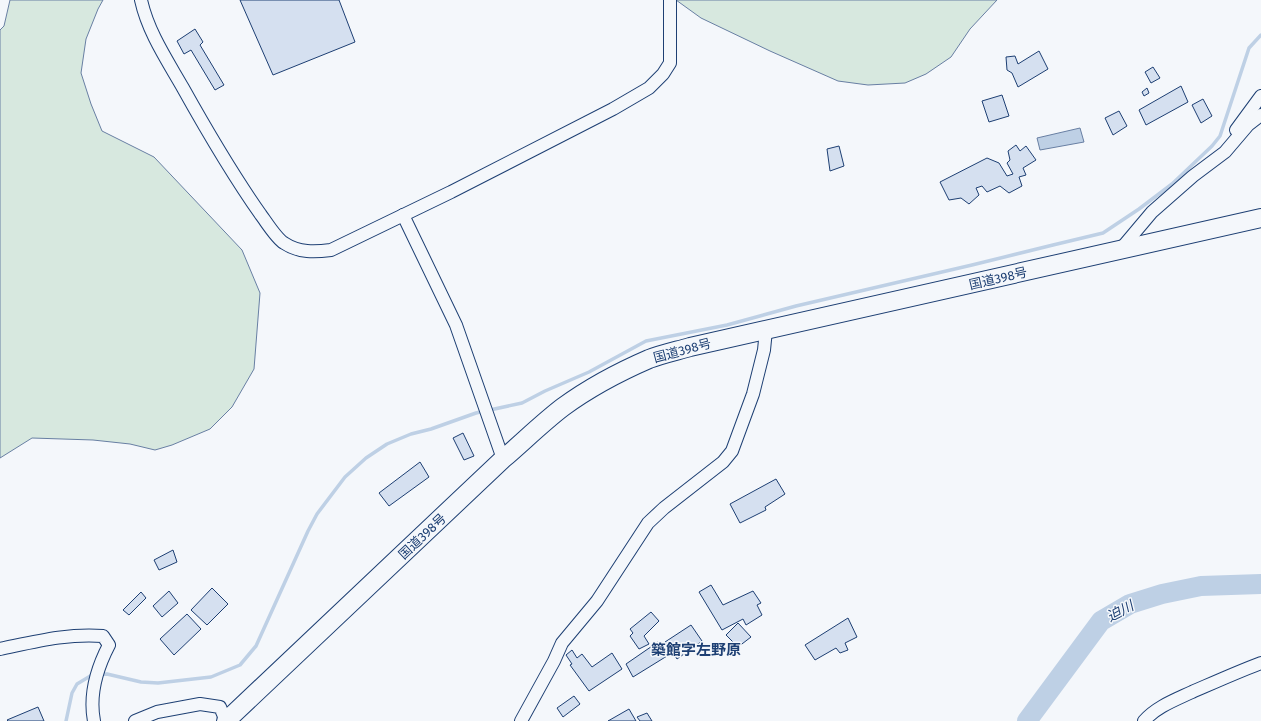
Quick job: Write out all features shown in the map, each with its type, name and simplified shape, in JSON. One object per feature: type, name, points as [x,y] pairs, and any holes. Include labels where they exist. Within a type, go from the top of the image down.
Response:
[{"type":"highway","name":"国道398号","points":[[226,721],[503,459],[564,407],[615,375],[650,359],[690,347],[1261,218]]},
{"type":"street","points":[[141,0],[144,15],[154,38],[214,143],[244,191],[283,243],[301,251],[331,250],[564,134],[649,88],[663,74],[670,63],[670,0]]},
{"type":"street","points":[[1225,152],[1239,125],[1261,96]]},
{"type":"street","points":[[1120,251],[1152,212],[1193,176],[1225,152],[1248,125],[1261,116]]},
{"type":"street","points":[[403,215],[456,325],[503,459]]},
{"type":"street","points":[[521,721],[554,661],[562,643],[597,601],[648,523],[664,508],[724,462],[732,451],[753,394],[764,350],[766,330]]},
{"type":"street","points":[[0,650],[51,638],[92,635],[103,636],[109,645],[102,658],[92,691],[94,721]]},
{"type":"street","points":[[1144,721],[1148,716],[1170,702],[1231,674],[1261,664]]},
{"type":"street","points":[[135,721],[157,712],[200,704],[220,707],[226,721]]},
{"type":"shaded area","points":[[10,0],[103,0],[86,39],[81,73],[102,131],[154,157],[242,250],[260,293],[254,369],[232,407],[210,429],[172,445],[155,450],[130,444],[93,440],[32,438],[0,458],[0,30],[4,26]]},
{"type":"shaded area","points":[[676,0],[997,0],[970,29],[951,57],[926,74],[905,83],[868,85],[838,81],[770,51],[701,18]]},
{"type":"water","points":[[1080,128],[1084,142],[1040,150],[1037,138]]},
{"type":"building","points":[[240,0],[339,0],[355,42],[273,75]]},
{"type":"building","points":[[195,29],[203,42],[200,45],[224,85],[215,90],[191,50],[184,54],[177,41]]},
{"type":"building","points":[[1039,51],[1048,69],[1018,87],[1012,73],[1007,70],[1006,57],[1015,56],[1018,64]]},
{"type":"building","points":[[1153,67],[1160,78],[1151,83],[1145,72]]},
{"type":"building","points":[[1181,86],[1188,102],[1146,125],[1139,110]]},
{"type":"building","points":[[1147,88],[1149,93],[1144,96],[1142,92]]},
{"type":"building","points":[[1002,95],[1009,116],[989,122],[982,101]]},
{"type":"building","points":[[1203,99],[1212,116],[1201,123],[1192,105]]},
{"type":"building","points":[[1119,111],[1127,126],[1113,135],[1105,118]]},
{"type":"building","points":[[1016,145],[1020,151],[1026,146],[1036,160],[1023,168],[1026,175],[1019,177],[1022,186],[1009,193],[1000,186],[987,192],[982,186],[976,188],[979,195],[969,204],[961,198],[949,200],[940,182],[987,158],[999,163],[1007,176],[1013,174],[1007,163],[1010,160],[1008,151]]},
{"type":"building","points":[[839,146],[844,166],[830,171],[827,149]]},
{"type":"building","points":[[463,433],[474,456],[464,460],[453,438]]},
{"type":"building","points":[[420,462],[429,477],[389,506],[379,493]]},
{"type":"building","points":[[776,479],[785,494],[765,507],[766,510],[740,523],[730,504]]},
{"type":"building","points":[[173,550],[177,562],[159,570],[154,560]]},
{"type":"building","points":[[711,585],[723,605],[753,591],[761,603],[757,605],[762,615],[746,625],[743,619],[722,630],[699,592]]},
{"type":"building","points":[[212,588],[228,604],[207,625],[191,610]]},
{"type":"building","points":[[169,591],[178,603],[162,617],[153,606]]},
{"type":"building","points":[[141,592],[146,598],[129,615],[123,610]]},
{"type":"building","points":[[651,612],[659,621],[644,636],[649,644],[639,649],[630,636],[633,633],[630,629]]},
{"type":"building","points":[[187,614],[201,629],[174,655],[160,639]]},
{"type":"building","points":[[848,618],[857,637],[845,643],[848,650],[840,653],[836,648],[815,660],[805,645]]},
{"type":"building","points":[[738,623],[751,637],[738,647],[726,635]]},
{"type":"building","points":[[691,625],[702,641],[677,659],[665,642]]},
{"type":"building","points":[[658,642],[667,656],[633,677],[626,664]]},
{"type":"building","points":[[572,650],[577,658],[582,654],[592,667],[612,653],[622,669],[589,691],[570,665],[572,664],[566,655]]},
{"type":"building","points":[[574,696],[580,704],[563,717],[557,708]]},
{"type":"building","points":[[38,707],[44,721],[7,720]]},
{"type":"building","points":[[629,709],[636,721],[608,721]]},
{"type":"building","points":[[647,713],[652,721],[640,721],[637,717]]},
{"type":"waterway","points":[[66,721],[72,693],[77,684],[92,675],[107,674],[141,682],[158,683],[211,677],[240,665],[256,646],[317,514],[345,477],[366,458],[387,444],[411,434],[431,429],[476,413],[522,403],[545,391],[589,372],[646,341],[727,325],[796,306],[1103,233],[1139,209],[1172,184],[1212,146],[1220,136],[1249,48],[1261,35]]},
{"type":"waterway","name":"迫川","points":[[1027,721],[1101,621],[1130,604],[1162,594],[1201,586],[1261,584]]},
{"type":"district","name":"築館字左野原","points":[[696,650]]}]
